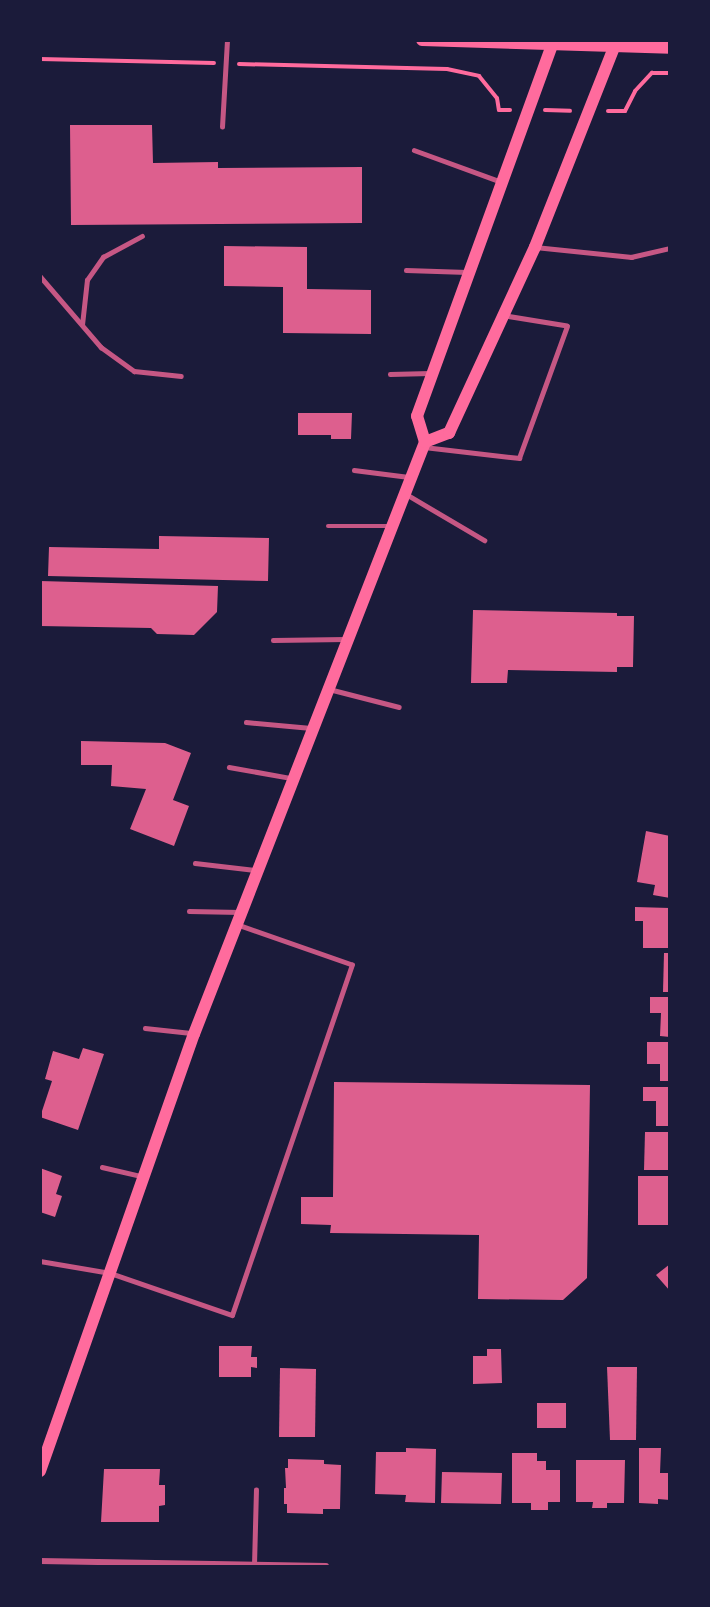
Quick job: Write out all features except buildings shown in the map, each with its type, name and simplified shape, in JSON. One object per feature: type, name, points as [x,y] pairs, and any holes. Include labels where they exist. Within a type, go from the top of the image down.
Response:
[{"type":"main road","points":[[422,40],[616,43],[669,48]]},
{"type":"main road","points":[[40,1471],[194,1034],[424,445],[417,416],[554,42]]},
{"type":"main road","points":[[424,445],[449,433],[536,247],[616,43]]},
{"type":"street","points":[[40,1562],[326,1566]]},
{"type":"lane","points":[[222,127],[227,40]]},
{"type":"lane","points":[[414,150],[503,182]]},
{"type":"lane","points":[[82,325],[87,280],[103,257],[142,236]]},
{"type":"lane","points":[[536,247],[631,257],[669,248]]},
{"type":"lane","points":[[406,270],[470,272]]},
{"type":"lane","points":[[40,276],[101,347],[134,370],[181,376]]},
{"type":"lane","points":[[424,445],[519,458],[567,326],[503,316]]},
{"type":"lane","points":[[390,374],[432,373]]},
{"type":"lane","points":[[354,470],[412,477]]},
{"type":"lane","points":[[406,493],[484,540]]},
{"type":"lane","points":[[328,526],[393,526]]},
{"type":"lane","points":[[273,640],[348,639]]},
{"type":"lane","points":[[329,689],[399,707]]},
{"type":"lane","points":[[246,722],[314,728]]},
{"type":"lane","points":[[229,767],[294,778]]},
{"type":"lane","points":[[195,862],[258,871]]},
{"type":"lane","points":[[189,911],[242,912]]},
{"type":"lane","points":[[40,1261],[110,1273],[232,1315],[352,965],[237,924]]},
{"type":"lane","points":[[145,1028],[194,1034]]},
{"type":"lane","points":[[102,1167],[144,1177]]},
{"type":"lane","points":[[254,1565],[256,1491]]},
{"type":"path","points":[[40,59],[190,62]]},
{"type":"path","points":[[254,64],[447,69],[479,76],[497,98],[499,110]]},
{"type":"path","points":[[625,111],[635,91],[651,73],[669,73]]},
{"type":"path","points":[[553,111],[565,111]]}]
